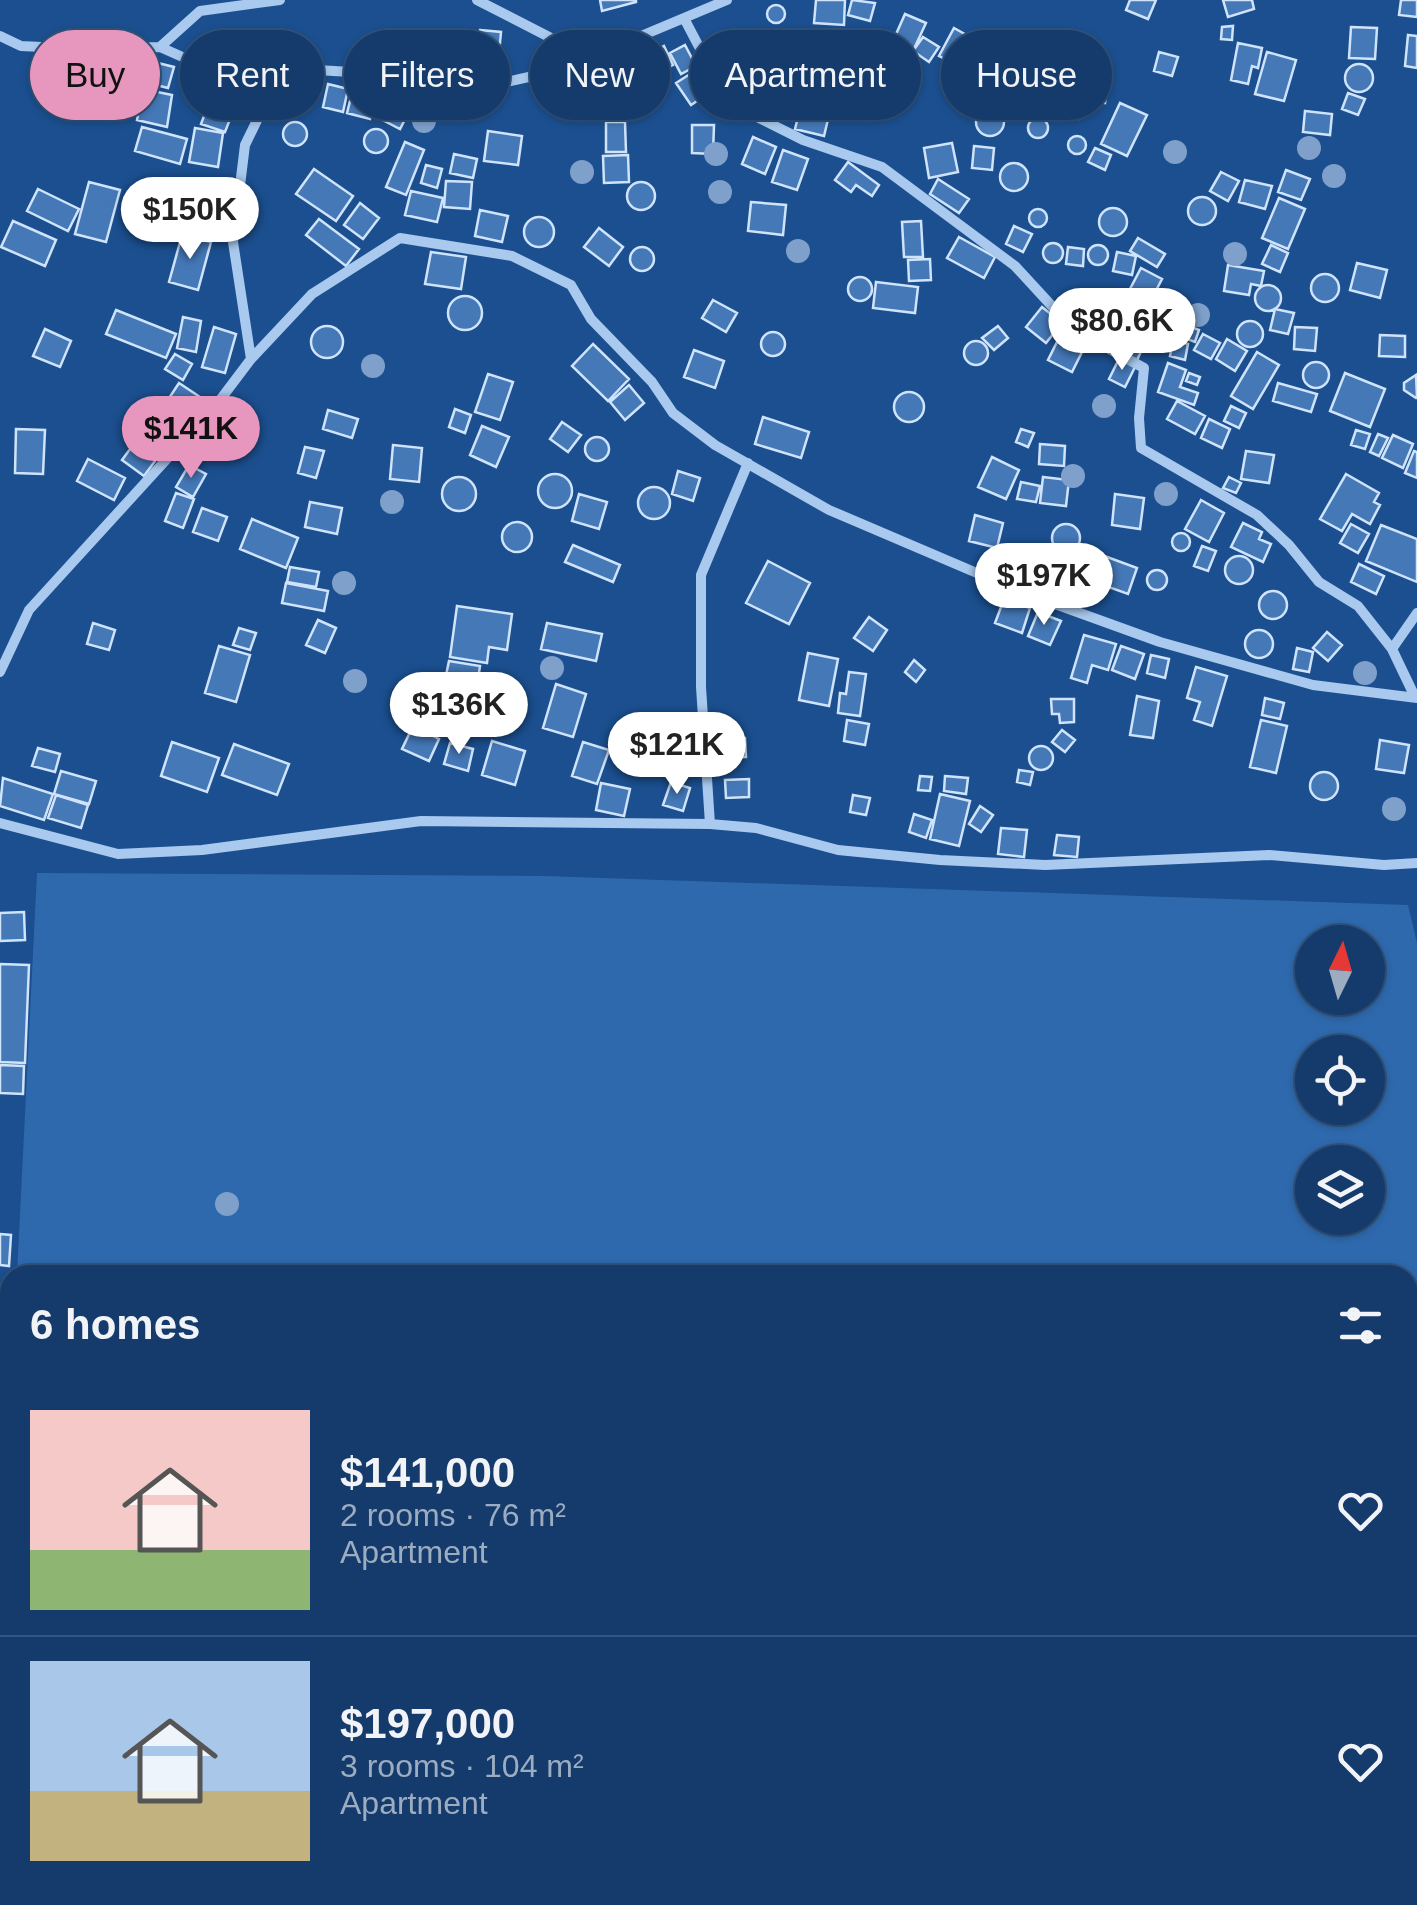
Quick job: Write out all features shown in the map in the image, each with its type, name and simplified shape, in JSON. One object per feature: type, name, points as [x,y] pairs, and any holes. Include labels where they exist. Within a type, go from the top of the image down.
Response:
[{"type":"street","points":[[180,56],[160,47],[200,11],[280,0]]},
{"type":"street","points":[[477,0],[535,30]]},
{"type":"street","points":[[659,30],[727,0]]},
{"type":"street","points":[[685,20],[708,64],[754,116],[803,140],[882,167],[1015,266],[1073,329],[1144,368],[1140,448],[1258,514],[1319,582],[1358,606],[1392,649],[1416,698]]},
{"type":"street","points":[[0,36],[30,46]]},
{"type":"street","points":[[324,71],[351,72],[430,89],[488,86],[530,77]]},
{"type":"street","points":[[251,360],[232,242],[245,145],[257,120]]},
{"type":"street","points":[[0,672],[29,610],[217,404],[251,360],[312,294],[400,238],[512,256],[572,285],[591,319],[652,382],[673,413],[715,445],[829,510],[1019,591],[1160,642],[1313,686],[1416,698]]},
{"type":"street","points":[[710,824],[701,687],[702,576],[748,464]]},
{"type":"street","points":[[1392,649],[1417,614]]},
{"type":"street","points":[[0,822],[118,854],[202,850],[421,821],[710,824],[756,828],[838,850],[1045,865],[1269,855],[1384,865],[1417,863]]},
{"type":"shaded area","points":[[37,873],[544,876],[1408,905],[1417,943],[1417,1265],[17,1265]]},
{"type":"building","points":[[600,0],[636,0],[636,2],[602,11]]},
{"type":"building","points":[[816,0],[845,0],[844,25],[814,23]]},
{"type":"building","points":[[852,0],[875,3],[870,21],[848,15]]},
{"type":"building","points":[[1130,0],[1156,0],[1148,19],[1126,10]]},
{"type":"building","points":[[1223,0],[1252,0],[1254,9],[1228,17]]},
{"type":"building","points":[[1401,0],[1417,0],[1417,17],[1399,15]]},
{"type":"building","points":[[776,5],[785,14],[776,23],[767,14]]},
{"type":"building","points":[[905,14],[926,23],[921,34],[921,30],[898,30]]},
{"type":"building","points":[[1233,26],[1232,40],[1221,39],[1222,27]]},
{"type":"building","points":[[1351,27],[1377,28],[1375,59],[1349,58]]},
{"type":"building","points":[[1408,35],[1417,36],[1417,68],[1405,66]]},
{"type":"building","points":[[923,37],[939,47],[929,62],[921,56]]},
{"type":"building","points":[[1238,43],[1262,48],[1258,68],[1252,66],[1248,84],[1231,80]]},
{"type":"building","points":[[685,45],[690,69],[681,74],[670,53]]},
{"type":"building","points":[[1159,52],[1178,57],[1172,76],[1154,71]]},
{"type":"building","points":[[1267,52],[1296,60],[1284,101],[1255,94]]},
{"type":"building","points":[[160,64],[174,67],[168,88],[160,86]]},
{"type":"building","points":[[1359,64],[1369,68],[1373,78],[1369,88],[1359,92],[1349,88],[1345,78],[1349,68]]},
{"type":"building","points":[[690,74],[690,104],[676,83]]},
{"type":"building","points":[[328,84],[344,88],[343,112],[324,107]]},
{"type":"building","points":[[160,93],[172,95],[167,127],[137,120],[160,120]]},
{"type":"building","points":[[1348,93],[1365,99],[1358,115],[1342,109]]},
{"type":"building","points":[[1120,103],[1147,115],[1127,156],[1101,144]]},
{"type":"building","points":[[1305,111],[1332,114],[1330,135],[1303,132]]},
{"type":"building","points":[[202,120],[230,120],[225,132],[201,124]]},
{"type":"building","points":[[383,120],[405,120],[400,129]]},
{"type":"building","points":[[797,120],[828,120],[824,136],[795,129]]},
{"type":"building","points":[[976,120],[1004,120],[1000,132],[990,136],[980,132],[976,122]]},
{"type":"building","points":[[1032,120],[1048,124],[1048,132],[1042,138],[1034,138],[1028,132]]},
{"type":"building","points":[[295,122],[304,125],[304,143],[295,146],[286,143],[283,134],[286,125]]},
{"type":"building","points":[[606,122],[625,122],[626,152],[606,152]]},
{"type":"building","points":[[692,125],[714,125],[713,154],[692,153]]},
{"type":"building","points":[[142,127],[187,139],[180,164],[135,151]]},
{"type":"building","points":[[195,128],[223,133],[218,167],[189,162]]},
{"type":"building","points":[[376,129],[385,132],[385,150],[376,153],[367,150],[364,141],[367,132]]},
{"type":"building","points":[[488,131],[522,136],[518,165],[484,161]]},
{"type":"building","points":[[1077,136],[1086,145],[1077,154],[1068,145]]},
{"type":"building","points":[[753,137],[776,147],[765,174],[742,164]]},
{"type":"building","points":[[405,142],[424,150],[406,195],[386,187]]},
{"type":"building","points":[[952,143],[958,172],[929,178],[924,148]]},
{"type":"building","points":[[974,146],[994,148],[992,170],[972,168]]},
{"type":"building","points":[[1095,148],[1111,155],[1105,170],[1088,162]]},
{"type":"building","points":[[783,150],[808,159],[797,190],[772,182]]},
{"type":"building","points":[[454,154],[477,159],[473,178],[450,173]]},
{"type":"building","points":[[628,155],[629,182],[604,183],[603,156]]},
{"type":"building","points":[[848,162],[879,185],[872,196],[856,185],[851,192],[835,180]]},
{"type":"building","points":[[1014,163],[1024,167],[1028,177],[1024,187],[1014,191],[1004,187],[1000,177],[1004,167]]},
{"type":"building","points":[[426,165],[442,169],[437,188],[421,183]]},
{"type":"building","points":[[314,169],[353,196],[336,221],[296,194]]},
{"type":"building","points":[[1286,170],[1310,179],[1301,200],[1278,192]]},
{"type":"building","points":[[1221,172],[1239,181],[1228,201],[1210,191]]},
{"type":"building","points":[[938,179],[969,199],[959,213],[930,194]]},
{"type":"building","points":[[1245,180],[1272,186],[1265,209],[1239,202]]},
{"type":"building","points":[[446,181],[472,182],[470,209],[444,207]]},
{"type":"building","points":[[89,182],[120,190],[106,242],[75,234]]},
{"type":"building","points":[[641,182],[651,186],[655,196],[651,206],[641,210],[631,206],[627,196],[631,186]]},
{"type":"building","points":[[186,184],[204,187],[200,210],[181,207]]},
{"type":"building","points":[[38,189],[79,209],[68,231],[27,211]]},
{"type":"building","points":[[411,191],[443,198],[437,222],[405,215]]},
{"type":"building","points":[[1202,197],[1212,201],[1216,211],[1212,221],[1202,225],[1192,221],[1188,211],[1192,201]]},
{"type":"building","points":[[1279,198],[1305,209],[1288,249],[1262,238]]},
{"type":"building","points":[[751,202],[786,205],[783,235],[748,231]]},
{"type":"building","points":[[360,203],[379,218],[363,239],[344,225]]},
{"type":"building","points":[[1113,208],[1123,212],[1127,222],[1123,232],[1113,236],[1103,232],[1099,222],[1103,212]]},
{"type":"building","points":[[1038,209],[1045,211],[1045,225],[1038,227],[1031,225],[1029,218],[1031,211]]},
{"type":"building","points":[[480,210],[508,216],[502,242],[475,236]]},
{"type":"building","points":[[539,217],[550,221],[554,232],[550,243],[539,247],[528,243],[524,232],[528,221]]},
{"type":"building","points":[[319,219],[359,249],[346,266],[306,235]]},
{"type":"building","points":[[13,221],[56,240],[45,266],[1,247]]},
{"type":"building","points":[[921,221],[923,257],[904,257],[902,222]]},
{"type":"building","points":[[1014,226],[1032,234],[1023,252],[1006,244]]},
{"type":"building","points":[[599,228],[623,247],[609,266],[584,247]]},
{"type":"building","points":[[182,235],[211,242],[198,290],[169,282]]},
{"type":"building","points":[[959,237],[995,257],[984,278],[947,258]]},
{"type":"building","points":[[1138,238],[1165,254],[1157,267],[1130,251]]},
{"type":"building","points":[[1053,243],[1063,253],[1053,263],[1043,253]]},
{"type":"building","points":[[1098,245],[1108,255],[1098,265],[1088,255]]},
{"type":"building","points":[[1271,245],[1288,253],[1280,272],[1262,264]]},
{"type":"building","points":[[642,247],[651,250],[651,268],[642,271],[633,268],[630,259],[633,250]]},
{"type":"building","points":[[1068,247],[1084,249],[1083,266],[1066,264]]},
{"type":"building","points":[[431,252],[466,257],[461,289],[425,284]]},
{"type":"building","points":[[1117,252],[1136,256],[1132,275],[1113,271]]},
{"type":"building","points":[[930,259],[931,280],[909,281],[908,260]]},
{"type":"building","points":[[1357,263],[1387,270],[1380,298],[1350,290]]},
{"type":"building","points":[[1228,265],[1264,271],[1261,286],[1251,284],[1249,295],[1224,291]]},
{"type":"building","points":[[1141,268],[1162,279],[1151,300],[1130,289]]},
{"type":"building","points":[[1325,274],[1335,278],[1339,288],[1335,298],[1325,302],[1315,298],[1311,288],[1315,278]]},
{"type":"building","points":[[860,277],[872,289],[860,301],[848,289]]},
{"type":"building","points":[[876,282],[918,287],[915,313],[873,308]]},
{"type":"building","points":[[1268,285],[1277,289],[1281,298],[1277,307],[1268,311],[1259,307],[1255,298],[1259,289]]},
{"type":"building","points":[[1092,291],[1114,309],[1096,330],[1074,311]]},
{"type":"building","points":[[465,296],[477,301],[482,313],[477,325],[465,330],[453,325],[448,313],[453,301]]},
{"type":"building","points":[[1129,296],[1155,306],[1148,325],[1122,315]]},
{"type":"building","points":[[713,300],[737,313],[726,332],[702,318]]},
{"type":"building","points":[[1042,307],[1062,323],[1046,343],[1026,327]]},
{"type":"building","points":[[1275,309],[1294,313],[1288,334],[1270,330]]},
{"type":"building","points":[[116,310],[176,334],[166,358],[106,334]]},
{"type":"building","points":[[183,317],[201,321],[196,352],[177,348]]},
{"type":"building","points":[[1250,321],[1259,325],[1263,334],[1259,343],[1250,347],[1241,343],[1237,334],[1241,325]]},
{"type":"building","points":[[1178,322],[1199,330],[1195,342],[1173,334]]},
{"type":"building","points":[[327,326],[338,331],[343,342],[338,353],[327,358],[316,353],[311,342],[316,331]]},
{"type":"building","points":[[998,326],[1008,338],[994,350],[982,338]]},
{"type":"building","points":[[214,327],[236,334],[225,373],[202,367]]},
{"type":"building","points":[[1295,327],[1317,328],[1315,351],[1294,349]]},
{"type":"building","points":[[45,329],[71,341],[60,367],[33,356]]},
{"type":"building","points":[[773,332],[785,344],[773,356],[761,344]]},
{"type":"building","points":[[1128,334],[1146,341],[1137,360],[1120,352]]},
{"type":"building","points":[[1203,334],[1220,343],[1211,359],[1194,350]]},
{"type":"building","points":[[1380,335],[1405,336],[1405,357],[1379,356]]},
{"type":"building","points":[[1060,336],[1084,348],[1072,372],[1048,360]]},
{"type":"building","points":[[1227,339],[1247,351],[1235,371],[1216,359]]},
{"type":"building","points":[[1173,340],[1188,344],[1185,360],[1170,356]]},
{"type":"building","points":[[976,341],[985,344],[985,362],[976,365],[967,362],[964,353],[967,344]]},
{"type":"building","points":[[593,344],[629,379],[608,401],[572,366]]},
{"type":"building","points":[[694,350],[724,361],[715,388],[684,377]]},
{"type":"building","points":[[1257,352],[1279,365],[1253,409],[1231,396]]},
{"type":"building","points":[[175,354],[192,364],[183,380],[165,369]]},
{"type":"building","points":[[1119,359],[1135,367],[1125,387],[1109,379]]},
{"type":"building","points":[[1316,362],[1326,365],[1326,385],[1316,388],[1306,385],[1303,375],[1306,365]]},
{"type":"building","points":[[1168,363],[1186,370],[1180,387],[1198,393],[1194,405],[1158,392]]},
{"type":"building","points":[[1189,373],[1200,377],[1197,385],[1186,381]]},
{"type":"building","points":[[1345,373],[1385,389],[1370,427],[1330,411]]},
{"type":"building","points":[[488,374],[513,382],[500,420],[475,412]]},
{"type":"building","points":[[1416,375],[1417,398],[1404,390],[1404,383]]},
{"type":"building","points":[[179,383],[203,399],[186,425],[162,409]]},
{"type":"building","points":[[1278,383],[1317,394],[1311,412],[1273,401]]},
{"type":"building","points":[[629,385],[644,403],[625,420],[610,402]]},
{"type":"building","points":[[909,392],[920,396],[924,407],[920,418],[909,422],[898,418],[894,407],[898,396]]},
{"type":"building","points":[[1177,401],[1205,416],[1195,434],[1167,419]]},
{"type":"building","points":[[1231,406],[1246,413],[1239,428],[1224,421]]},
{"type":"building","points":[[455,409],[471,415],[465,433],[449,427]]},
{"type":"building","points":[[328,410],[358,419],[352,438],[323,429]]},
{"type":"building","points":[[763,417],[809,432],[801,458],[755,444]]},
{"type":"building","points":[[1209,419],[1230,429],[1222,448],[1201,438]]},
{"type":"building","points":[[150,422],[172,438],[144,476],[122,460]]},
{"type":"building","points":[[562,422],[581,435],[568,452],[550,439]]},
{"type":"building","points":[[482,426],[509,437],[496,467],[470,455]]},
{"type":"building","points":[[16,429],[45,430],[43,474],[15,473]]},
{"type":"building","points":[[1021,429],[1034,433],[1028,447],[1016,442]]},
{"type":"building","points":[[1356,430],[1370,434],[1365,449],[1351,445]]},
{"type":"building","points":[[1378,434],[1388,438],[1379,456],[1370,452]]},
{"type":"building","points":[[1393,435],[1413,444],[1403,468],[1382,458]]},
{"type":"building","points":[[597,437],[606,440],[606,458],[597,461],[588,458],[585,449],[588,440]]},
{"type":"building","points":[[1040,444],[1065,446],[1064,466],[1039,464]]},
{"type":"building","points":[[393,445],[422,448],[419,482],[390,479]]},
{"type":"building","points":[[305,447],[324,451],[316,478],[298,473]]},
{"type":"building","points":[[1246,451],[1274,455],[1269,483],[1241,479]]},
{"type":"building","points":[[1414,451],[1417,452],[1417,478],[1405,473]]},
{"type":"building","points":[[992,457],[1019,470],[1006,499],[978,487]]},
{"type":"building","points":[[88,459],[125,478],[114,500],[77,481]]},
{"type":"building","points":[[189,465],[206,474],[193,497],[176,487]]},
{"type":"building","points":[[678,471],[700,478],[693,501],[672,494]]},
{"type":"building","points":[[555,474],[567,479],[572,491],[567,503],[555,508],[543,503],[538,491],[543,479]]},
{"type":"building","points":[[1346,474],[1379,493],[1374,502],[1380,505],[1370,524],[1352,514],[1342,531],[1320,519]]},
{"type":"building","points":[[459,477],[471,482],[476,494],[471,506],[459,511],[447,506],[442,494],[447,482]]},
{"type":"building","points":[[1043,477],[1069,480],[1066,506],[1040,503]]},
{"type":"building","points":[[1229,477],[1241,483],[1236,493],[1223,488]]},
{"type":"building","points":[[1021,482],[1040,486],[1036,502],[1017,499]]},
{"type":"building","points":[[654,487],[665,492],[670,503],[665,514],[654,519],[643,514],[638,503],[643,492]]},
{"type":"building","points":[[176,493],[194,499],[183,528],[165,521]]},
{"type":"building","points":[[579,494],[607,502],[599,529],[572,521]]},
{"type":"building","points":[[1115,494],[1144,498],[1140,529],[1112,525]]},
{"type":"building","points":[[1201,500],[1224,513],[1209,542],[1185,529]]},
{"type":"building","points":[[310,502],[342,508],[337,534],[305,527]]},
{"type":"building","points":[[202,508],[227,517],[218,541],[193,532]]},
{"type":"building","points":[[975,515],[1003,523],[997,548],[969,541]]},
{"type":"building","points":[[252,519],[298,538],[286,568],[240,549]]},
{"type":"building","points":[[517,522],[531,531],[532,537],[523,551],[517,552],[503,543],[502,537],[511,523]]},
{"type":"building","points":[[1243,523],[1262,532],[1259,539],[1271,544],[1263,562],[1231,547]]},
{"type":"building","points":[[1066,524],[1076,528],[1080,538],[1076,548],[1066,552],[1056,548],[1052,538],[1056,528]]},
{"type":"building","points":[[1351,524],[1369,534],[1358,553],[1340,543]]},
{"type":"building","points":[[1381,525],[1417,539],[1417,582],[1366,561]]},
{"type":"building","points":[[1181,533],[1190,542],[1181,551],[1172,542]]},
{"type":"building","points":[[573,545],[620,565],[613,582],[565,562]]},
{"type":"building","points":[[1202,546],[1216,551],[1208,571],[1194,566]]},
{"type":"building","points":[[1099,554],[1137,568],[1128,594],[1089,580]]},
{"type":"building","points":[[1239,556],[1249,560],[1253,570],[1249,580],[1239,584],[1229,580],[1225,570],[1229,560]]},
{"type":"building","points":[[768,561],[810,583],[789,624],[746,603]]},
{"type":"building","points":[[1359,564],[1384,576],[1376,594],[1351,582]]},
{"type":"building","points":[[290,567],[319,572],[316,587],[287,582]]},
{"type":"building","points":[[1157,570],[1167,580],[1157,590],[1147,580]]},
{"type":"building","points":[[286,583],[328,591],[324,611],[282,603]]},
{"type":"building","points":[[1273,591],[1283,595],[1287,605],[1283,615],[1273,619],[1263,615],[1259,605],[1263,595]]},
{"type":"building","points":[[1004,599],[1030,608],[1022,633],[995,623]]},
{"type":"building","points":[[457,606],[512,614],[507,650],[489,647],[487,663],[450,657]]},
{"type":"building","points":[[1038,612],[1061,621],[1050,645],[1028,636]]},
{"type":"building","points":[[869,617],[887,630],[873,651],[854,638]]},
{"type":"building","points":[[318,620],[336,628],[325,653],[306,645]]},
{"type":"building","points":[[93,623],[115,630],[109,650],[87,644]]},
{"type":"building","points":[[547,623],[602,634],[596,661],[541,649]]},
{"type":"building","points":[[239,628],[256,633],[250,650],[233,645]]},
{"type":"building","points":[[1259,630],[1269,634],[1273,644],[1269,654],[1259,658],[1249,654],[1245,644],[1249,634]]},
{"type":"building","points":[[1327,632],[1342,645],[1328,661],[1313,648]]},
{"type":"building","points":[[1084,635],[1116,644],[1108,670],[1092,665],[1087,683],[1071,678]]},
{"type":"building","points":[[219,646],[250,655],[236,702],[205,693]]},
{"type":"building","points":[[1121,646],[1144,654],[1135,679],[1112,670]]},
{"type":"building","points":[[1297,648],[1313,652],[1309,672],[1293,669]]},
{"type":"building","points":[[808,653],[838,659],[829,706],[799,700]]},
{"type":"building","points":[[1151,655],[1169,659],[1165,678],[1147,673]]},
{"type":"building","points":[[914,660],[925,670],[916,682],[905,672]]},
{"type":"building","points":[[449,661],[480,666],[477,686],[445,680]]},
{"type":"building","points":[[1196,667],[1227,676],[1212,726],[1194,720],[1200,702],[1187,698]]},
{"type":"building","points":[[849,672],[866,674],[860,716],[838,713],[840,693],[846,694]]},
{"type":"building","points":[[556,684],[586,694],[573,737],[543,728]]},
{"type":"building","points":[[1137,696],[1159,701],[1153,738],[1130,735]]},
{"type":"building","points":[[1265,698],[1284,703],[1280,719],[1262,715]]},
{"type":"building","points":[[1051,699],[1074,699],[1074,722],[1060,723],[1059,714],[1052,714]]},
{"type":"building","points":[[847,720],[869,724],[865,745],[844,741]]},
{"type":"building","points":[[1261,720],[1287,726],[1276,773],[1250,767]]},
{"type":"building","points":[[413,726],[439,739],[429,761],[402,749]]},
{"type":"building","points":[[1062,730],[1075,740],[1065,752],[1052,742]]},
{"type":"building","points":[[623,731],[652,745],[640,766],[612,751]]},
{"type":"building","points":[[745,738],[746,757],[729,757],[728,739]]},
{"type":"building","points":[[1380,740],[1409,745],[1404,773],[1376,769]]},
{"type":"building","points":[[492,741],[525,751],[515,785],[482,775]]},
{"type":"building","points":[[172,742],[219,758],[207,792],[161,776]]},
{"type":"building","points":[[583,742],[609,750],[597,784],[572,776]]},
{"type":"building","points":[[450,743],[473,749],[468,771],[444,764]]},
{"type":"building","points":[[234,744],[289,764],[277,795],[222,775]]},
{"type":"building","points":[[1041,746],[1050,749],[1050,767],[1041,770],[1032,767],[1029,758],[1032,749]]},
{"type":"building","points":[[38,748],[60,754],[55,772],[32,766]]},
{"type":"building","points":[[1019,770],[1033,772],[1030,785],[1017,782]]},
{"type":"building","points":[[61,771],[96,781],[89,804],[54,794]]},
{"type":"building","points":[[1324,772],[1334,776],[1338,786],[1334,796],[1324,800],[1314,796],[1310,786],[1314,776]]},
{"type":"building","points":[[920,776],[932,777],[930,791],[918,790]]},
{"type":"building","points":[[945,776],[968,778],[966,794],[944,791]]},
{"type":"building","points":[[3,778],[53,794],[44,820],[0,806]]},
{"type":"building","points":[[749,779],[749,797],[726,798],[725,780]]},
{"type":"building","points":[[671,782],[690,788],[683,811],[663,805]]},
{"type":"building","points":[[601,783],[630,789],[624,816],[596,810]]},
{"type":"building","points":[[940,794],[970,801],[959,846],[930,839]]},
{"type":"building","points":[[56,795],[88,805],[81,828],[48,818]]},
{"type":"building","points":[[853,795],[870,798],[866,815],[850,812]]},
{"type":"building","points":[[980,806],[993,815],[981,832],[969,824]]},
{"type":"building","points":[[914,814],[932,820],[926,838],[909,832]]},
{"type":"building","points":[[1001,828],[1027,830],[1024,857],[998,854]]},
{"type":"building","points":[[1057,835],[1079,837],[1077,857],[1054,855]]},
{"type":"building","points":[[24,912],[25,940],[0,941],[0,913]]},
{"type":"building","points":[[0,964],[29,965],[25,1063],[0,1062]]},
{"type":"building","points":[[0,1065],[24,1066],[23,1094],[0,1093]]},
{"type":"building","points":[[0,1234],[11,1235],[9,1265],[0,1265]]}]
